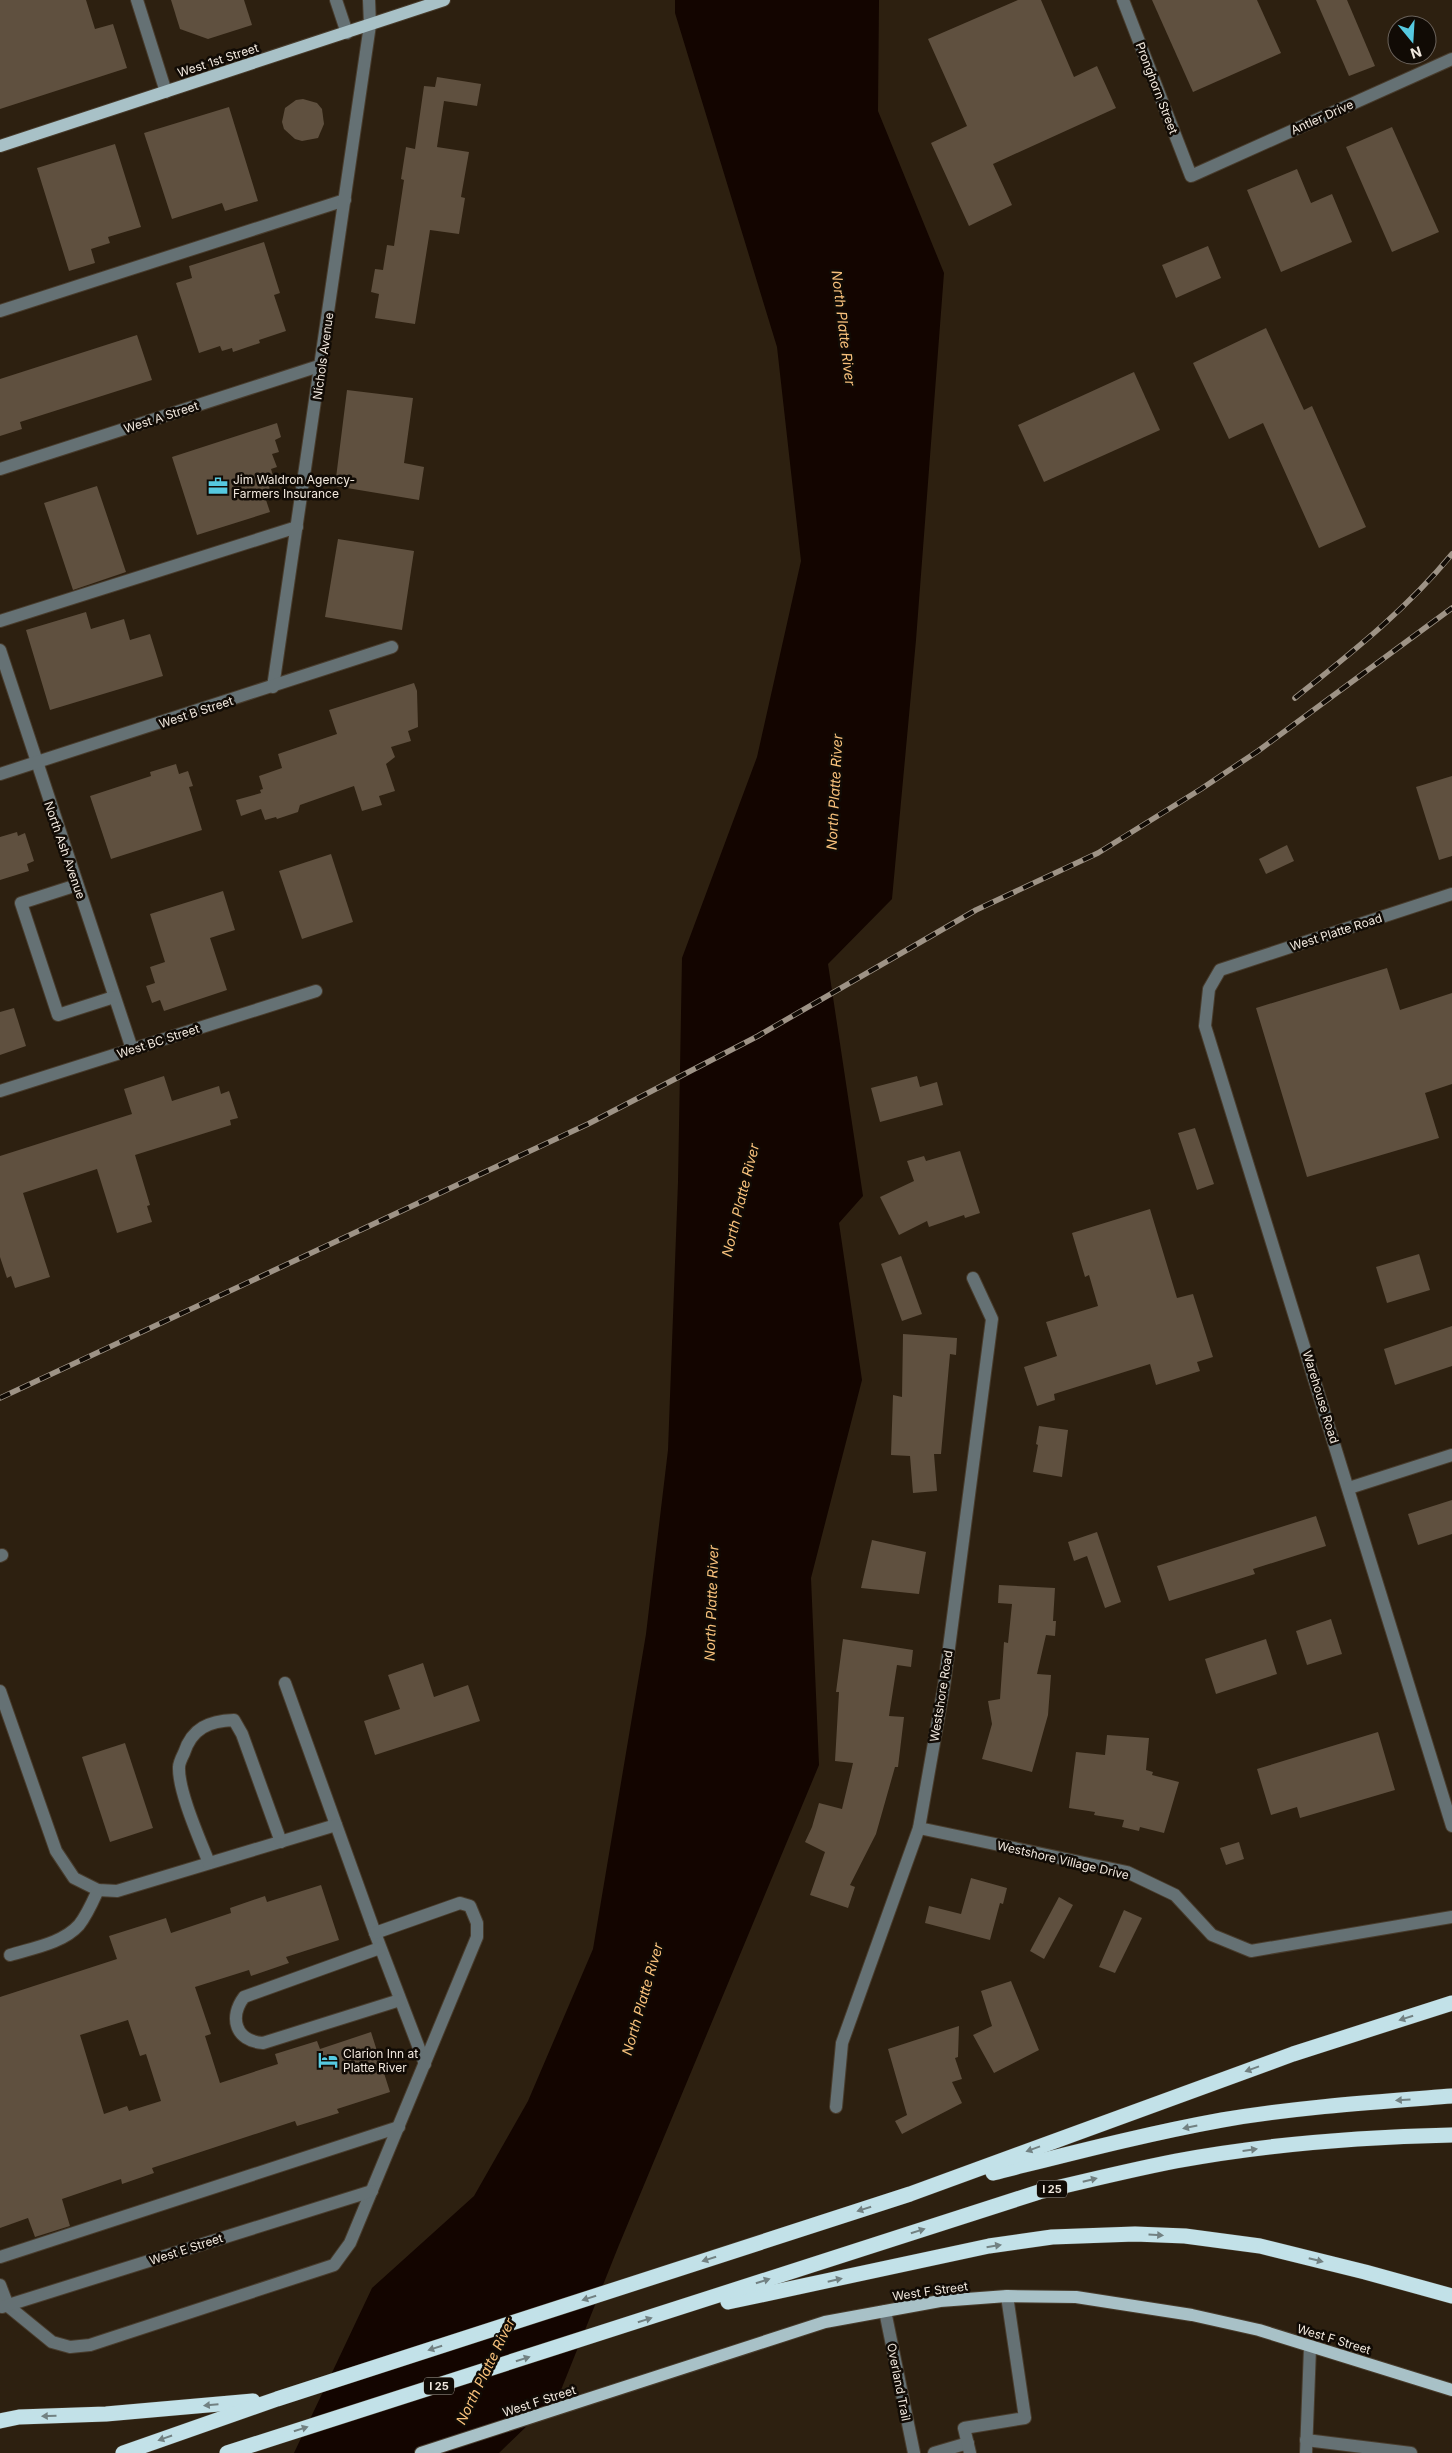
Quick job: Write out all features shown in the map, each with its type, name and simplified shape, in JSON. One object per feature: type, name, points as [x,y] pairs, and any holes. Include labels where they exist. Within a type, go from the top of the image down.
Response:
[{"type":"highway","points":[[910,2194],[1294,2054],[1452,2003]]},
{"type":"highway","name":"I 25","points":[[123,2453],[277,2399],[910,2194],[1095,2147],[1222,2120],[1333,2105],[1452,2096]]},
{"type":"highway","name":"I 25","points":[[228,2453],[1039,2192],[1108,2175],[1178,2161],[1254,2149],[1355,2140],[1452,2135]]},
{"type":"highway","points":[[667,2313],[812,2285],[989,2246],[1052,2237],[1135,2234],[1185,2236],[1260,2246],[1452,2296]]},
{"type":"highway","points":[[0,2420],[19,2417],[106,2414],[277,2399]]},
{"type":"main road","name":"West 1st Street","points":[[0,146],[444,0]]},
{"type":"main road","name":"West F Street","points":[[422,2453],[825,2322],[940,2301],[1007,2296],[1076,2296],[1145,2306],[1259,2330],[1310,2348],[1452,2390]]},
{"type":"street","points":[[137,0],[166,92]]},
{"type":"street","points":[[336,0],[346,33]]},
{"type":"street","name":"Nichols Avenue","points":[[273,687],[322,365],[370,25],[369,0]]},
{"type":"street","name":"Pronghorn Street","points":[[1123,0],[1191,176]]},
{"type":"street","name":"Antler Drive","points":[[1191,176],[1452,59]]},
{"type":"street","points":[[0,311],[345,200]]},
{"type":"street","name":"West A Street","points":[[0,469],[322,365]]},
{"type":"street","points":[[0,621],[297,527]]},
{"type":"street","name":"West B Street","points":[[0,774],[392,647]]},
{"type":"street","name":"North Ash Avenue","points":[[0,650],[132,1049]]},
{"type":"street","points":[[77,885],[21,903],[58,1015],[114,997]]},
{"type":"street","name":"West Platte Road","points":[[1220,970],[1452,894]]},
{"type":"street","name":"Warehouse Road","points":[[1220,970],[1209,989],[1206,1026],[1452,1826]]},
{"type":"street","name":"West BC Street","points":[[0,1091],[316,991]]},
{"type":"street","name":"Westshore Road","points":[[836,2107],[842,2043],[919,1828],[944,1686],[992,1319],[973,1278]]},
{"type":"street","points":[[1349,1488],[1452,1454]]},
{"type":"street","points":[[285,1683],[374,1933],[425,2064]]},
{"type":"street","points":[[0,1691],[56,1851],[74,1878],[98,1890],[116,1891],[336,1825]]},
{"type":"street","points":[[209,1863],[187,1803],[179,1767],[187,1744],[201,1726],[216,1721],[234,1720],[242,1734],[281,1842]]},
{"type":"street","name":"Westshore Village Drive","points":[[919,1828],[1127,1872],[1175,1895],[1212,1934],[1251,1951],[1452,1917]]},
{"type":"street","points":[[10,1955],[52,1942],[69,1933],[80,1924],[98,1890]]},
{"type":"street","points":[[0,2285],[4,2307],[52,2342],[70,2347],[90,2345],[334,2265],[350,2244],[399,2127],[477,1938],[477,1923],[470,1906],[460,1903],[374,1933]]},
{"type":"street","points":[[380,1948],[244,1997],[236,2008],[235,2018],[238,2030],[253,2042],[263,2043],[400,2000]]},
{"type":"street","points":[[0,2257],[399,2127]]},
{"type":"street","name":"West E Street","points":[[4,2307],[372,2191]]},
{"type":"street","points":[[934,2453],[969,2448],[964,2428],[1025,2418],[1007,2296]]},
{"type":"street","name":"Overland Trail","points":[[885,2311],[914,2453]]},
{"type":"street","points":[[1306,2453],[1310,2348]]},
{"type":"street","points":[[1306,2440],[1411,2453]]},
{"type":"street","points":[[1334,2444],[1348,2453]]},
{"type":"water","name":"North Platte River","points":[[675,0],[879,0],[878,111],[944,273],[916,640],[892,899],[828,964],[863,1196],[839,1223],[862,1380],[811,1578],[819,1765],[619,2245],[559,2395],[499,2453],[294,2453],[372,2288],[474,2196],[528,2101],[593,1949],[646,1634],[668,1450],[678,1182],[682,958],[757,757],[801,561],[777,347],[675,13]]},
{"type":"building","points":[[0,0],[86,0],[95,29],[113,24],[127,68],[0,109]]},
{"type":"building","points":[[171,0],[244,0],[252,25],[208,39],[180,29]]},
{"type":"building","points":[[1018,0],[1041,0],[1074,77],[1097,66],[1116,108],[993,164],[1012,205],[969,226],[931,143],[967,126],[928,39]]},
{"type":"building","points":[[1152,0],[1257,0],[1281,53],[1193,92]]},
{"type":"building","points":[[1316,0],[1347,0],[1375,66],[1349,76]]},
{"type":"building","points":[[437,77],[481,84],[477,106],[444,101],[437,147],[469,152],[461,197],[465,198],[459,234],[430,230],[415,324],[375,318],[379,294],[371,292],[375,269],[383,270],[387,245],[394,246],[404,180],[401,179],[406,147],[415,149],[424,86],[435,87]]},
{"type":"building","points":[[303,99],[317,103],[322,109],[324,124],[318,138],[302,141],[295,139],[284,129],[282,122],[285,108],[296,100]]},
{"type":"building","points":[[229,107],[258,201],[225,211],[222,203],[172,219],[144,133]]},
{"type":"building","points":[[1392,127],[1439,232],[1392,252],[1346,147]]},
{"type":"building","points":[[115,144],[141,227],[108,237],[110,243],[91,249],[95,263],[69,271],[37,168]]},
{"type":"building","points":[[1297,169],[1311,203],[1332,194],[1352,242],[1281,272],[1247,190]]},
{"type":"building","points":[[264,242],[280,293],[274,295],[286,331],[259,340],[260,343],[233,352],[232,348],[222,351],[220,346],[199,353],[176,283],[192,278],[189,266]]},
{"type":"building","points":[[1208,246],[1221,278],[1176,298],[1162,265]]},
{"type":"building","points":[[1266,328],[1304,410],[1312,406],[1366,527],[1319,548],[1263,423],[1229,439],[1193,363]]},
{"type":"building","points":[[137,335],[152,380],[20,422],[22,429],[0,436],[0,379]]},
{"type":"building","points":[[1134,372],[1160,430],[1044,482],[1018,425]]},
{"type":"building","points":[[347,390],[413,398],[404,463],[424,467],[419,500],[335,486]]},
{"type":"building","points":[[277,423],[281,437],[275,440],[279,452],[272,454],[277,467],[271,469],[275,482],[268,484],[273,497],[266,500],[270,512],[197,535],[172,457]]},
{"type":"building","points":[[97,486],[126,572],[73,590],[44,503]]},
{"type":"building","points":[[338,539],[414,551],[402,630],[325,617]]},
{"type":"building","points":[[86,612],[91,629],[124,619],[130,640],[150,634],[163,676],[50,710],[26,630]]},
{"type":"building","points":[[414,683],[417,691],[418,727],[408,731],[411,741],[391,747],[395,757],[386,764],[395,791],[379,796],[382,805],[362,811],[354,786],[300,805],[298,812],[277,819],[276,817],[265,820],[261,809],[241,816],[236,800],[261,793],[260,790],[263,789],[259,776],[282,768],[278,754],[337,734],[329,710]]},
{"type":"building","points":[[176,764],[179,774],[188,771],[193,786],[189,787],[202,830],[111,859],[90,796],[151,776],[150,772]]},
{"type":"building","points":[[1452,776],[1452,856],[1439,860],[1416,787]]},
{"type":"building","points":[[17,832],[18,836],[25,833],[34,861],[27,864],[29,871],[0,880],[0,837]]},
{"type":"building","points":[[1287,845],[1294,861],[1266,874],[1259,859]]},
{"type":"building","points":[[331,854],[353,922],[302,939],[279,871]]},
{"type":"building","points":[[223,891],[235,930],[210,938],[227,990],[164,1011],[160,1000],[152,1003],[146,986],[155,983],[150,967],[165,962],[150,914]]},
{"type":"building","points":[[1387,968],[1400,1010],[1452,993],[1452,1084],[1425,1093],[1439,1138],[1307,1177],[1256,1008]]},
{"type":"building","points":[[14,1008],[26,1046],[0,1055],[0,1012]]},
{"type":"building","points":[[164,1076],[172,1101],[219,1086],[221,1094],[229,1091],[238,1118],[230,1120],[231,1125],[135,1155],[150,1205],[147,1206],[152,1222],[117,1233],[97,1169],[23,1193],[50,1277],[15,1288],[11,1276],[7,1278],[0,1257],[0,1156],[132,1114],[124,1089]]},
{"type":"building","points":[[917,1076],[920,1087],[937,1082],[943,1105],[880,1122],[871,1088]]},
{"type":"building","points":[[1195,1128],[1214,1184],[1197,1190],[1178,1133]]},
{"type":"building","points":[[960,1151],[980,1213],[965,1218],[964,1215],[929,1227],[927,1221],[899,1235],[880,1197],[914,1181],[907,1161],[924,1156],[926,1161]]},
{"type":"building","points":[[1150,1209],[1177,1298],[1193,1294],[1213,1357],[1197,1362],[1200,1371],[1156,1385],[1150,1364],[1054,1394],[1055,1400],[1037,1406],[1024,1367],[1057,1356],[1046,1322],[1098,1306],[1089,1275],[1085,1277],[1072,1233]]},
{"type":"building","points":[[1419,1254],[1430,1290],[1387,1303],[1376,1267]]},
{"type":"building","points":[[901,1256],[922,1314],[902,1321],[881,1264]]},
{"type":"building","points":[[1452,1326],[1452,1366],[1395,1385],[1384,1349]]},
{"type":"building","points":[[903,1334],[957,1338],[956,1355],[950,1354],[941,1454],[934,1454],[937,1491],[913,1493],[910,1456],[891,1455],[893,1395],[902,1397]]},
{"type":"building","points":[[1039,1426],[1068,1430],[1062,1477],[1033,1472]]},
{"type":"building","points":[[1452,1500],[1452,1534],[1418,1545],[1408,1514]]},
{"type":"building","points":[[1316,1516],[1326,1546],[1253,1569],[1255,1574],[1169,1601],[1157,1566]]},
{"type":"building","points":[[1097,1532],[1121,1602],[1105,1608],[1087,1556],[1074,1561],[1068,1542]]},
{"type":"building","points":[[872,1540],[926,1552],[919,1594],[861,1588]]},
{"type":"building","points":[[999,1585],[1055,1588],[1053,1621],[1056,1621],[1055,1636],[1046,1635],[1037,1674],[1051,1675],[1048,1715],[1032,1772],[982,1759],[992,1724],[988,1701],[1000,1699],[1004,1642],[1008,1643],[1012,1604],[998,1603]]},
{"type":"building","points":[[1331,1619],[1342,1654],[1307,1665],[1296,1631]]},
{"type":"building","points":[[843,1639],[913,1650],[911,1667],[897,1665],[889,1716],[904,1717],[898,1767],[895,1767],[876,1834],[850,1885],[855,1887],[848,1908],[810,1895],[825,1852],[805,1842],[812,1827],[819,1803],[842,1809],[853,1763],[835,1761],[839,1692],[836,1692]]},
{"type":"building","points":[[1266,1639],[1277,1674],[1216,1694],[1205,1659]]},
{"type":"building","points":[[423,1663],[434,1697],[468,1685],[480,1721],[375,1755],[364,1721],[400,1709],[388,1675]]},
{"type":"building","points":[[1378,1732],[1395,1790],[1300,1818],[1297,1807],[1271,1815],[1257,1769]]},
{"type":"building","points":[[1107,1735],[1149,1738],[1146,1770],[1153,1772],[1152,1775],[1179,1782],[1164,1833],[1140,1827],[1139,1831],[1122,1827],[1124,1820],[1094,1815],[1095,1812],[1069,1808],[1076,1752],[1105,1755]]},
{"type":"building","points":[[125,1743],[153,1828],[110,1842],[82,1757]]},
{"type":"building","points":[[1239,1842],[1244,1859],[1226,1865],[1220,1848]]},
{"type":"building","points":[[971,1878],[1007,1888],[1003,1904],[1000,1903],[990,1940],[925,1923],[929,1906],[961,1914]]},
{"type":"building","name":"Clarion Inn at Platte River","points":[[321,1885],[339,1940],[286,1957],[289,1963],[251,1976],[249,1970],[195,1987],[211,2034],[205,2036],[220,2083],[278,2064],[275,2054],[317,2041],[320,2049],[371,2032],[390,2092],[337,2109],[339,2113],[297,2126],[295,2121],[152,2168],[154,2173],[122,2184],[121,2179],[62,2199],[70,2226],[35,2237],[28,2218],[0,2228],[0,1997],[117,1959],[109,1936],[166,1918],[171,1933],[231,1913],[230,1908],[265,1896],[267,1902]],"holes":[[[128,2020],[140,2056],[146,2054],[161,2101],[129,2111],[127,2106],[104,2114],[80,2035]]]},
{"type":"building","points":[[1059,1897],[1073,1905],[1044,1959],[1030,1951]]},
{"type":"building","points":[[1124,1910],[1142,1918],[1115,1973],[1099,1967]]},
{"type":"building","points":[[1011,1981],[1039,2050],[994,2073],[973,2035],[992,2026],[981,1991]]},
{"type":"building","points":[[959,2026],[958,2057],[955,2058],[962,2079],[952,2082],[962,2103],[902,2134],[895,2121],[907,2115],[888,2049]]},
{"type":"railway","points":[[1295,698],[1397,612],[1452,554]]},
{"type":"railway","points":[[0,1398],[588,1124],[758,1036],[976,910],[1098,853],[1258,751],[1452,608]]},
{"type":"place","name":"Jim Waldron Agency- Farmers Insurance","points":[[218,486]]},
{"type":"place","name":"Clarion Inn at Platte River","points":[[328,2060]]}]
